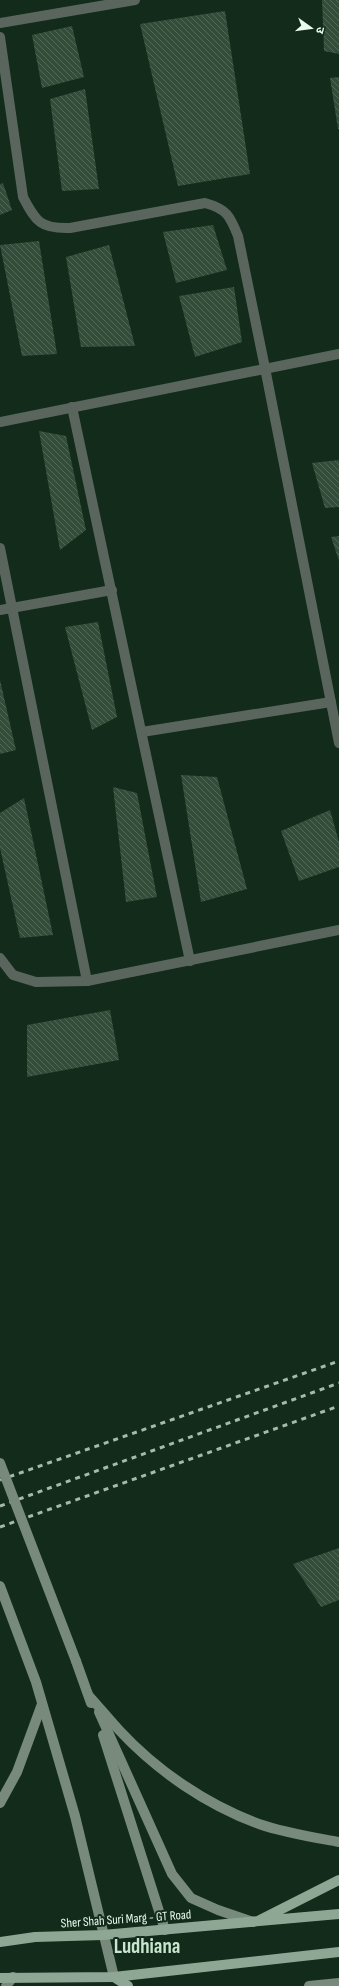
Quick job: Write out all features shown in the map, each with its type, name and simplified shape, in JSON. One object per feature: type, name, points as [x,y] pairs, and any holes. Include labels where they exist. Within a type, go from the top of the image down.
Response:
[{"type":"main road","points":[[0,1463],[91,1699],[151,1882],[165,1930]]},
{"type":"main road","points":[[0,1586],[42,1704],[75,1816],[114,1977],[128,1986]]},
{"type":"main road","points":[[91,1699],[120,1731],[148,1757],[177,1781],[211,1802],[260,1824],[287,1832],[339,1842]]},
{"type":"main road","points":[[91,1699],[172,1874],[191,1898],[218,1910],[255,1922],[339,1880]]},
{"type":"main road","points":[[0,1803],[17,1772],[42,1704]]},
{"type":"main road","name":"Sher Shah Suri Marg - GT Road","points":[[0,1942],[36,1938],[165,1930],[339,1914]]},
{"type":"main road","points":[[0,1978],[114,1977],[339,1952]]},
{"type":"main road","points":[[6,1986],[13,1977]]},
{"type":"main road","points":[[309,1986],[339,1983]]},
{"type":"street","points":[[0,23],[134,0]]},
{"type":"street","points":[[0,37],[23,197],[32,214],[42,224],[53,229],[70,228],[205,203],[218,206],[231,219],[238,236],[339,743]]},
{"type":"street","points":[[0,422],[339,354]]},
{"type":"street","points":[[72,407],[190,960]]},
{"type":"street","points":[[0,548],[88,981]]},
{"type":"street","points":[[0,610],[112,590]]},
{"type":"street","points":[[142,732],[331,702]]},
{"type":"street","points":[[0,958],[13,975],[36,982],[88,981],[339,930]]},
{"type":"building","points":[[322,0],[339,0],[339,54],[324,51]]},
{"type":"building","points":[[225,11],[250,174],[178,186],[140,24]]},
{"type":"building","points":[[72,26],[84,77],[42,88],[32,35]]},
{"type":"building","points":[[339,77],[339,129],[338,129],[330,78]]},
{"type":"building","points":[[85,89],[99,189],[62,191],[50,99]]},
{"type":"building","points":[[3,183],[12,210],[0,215],[0,184]]},
{"type":"building","points":[[213,225],[227,270],[176,283],[163,232]]},
{"type":"building","points":[[39,241],[57,354],[22,356],[0,245]]},
{"type":"building","points":[[109,245],[135,346],[81,347],[66,257]]},
{"type":"building","points":[[234,287],[242,342],[195,357],[179,296]]},
{"type":"building","points":[[39,431],[66,436],[86,530],[60,550]]},
{"type":"building","points":[[339,460],[339,507],[325,508],[312,463]]},
{"type":"building","points":[[339,536],[339,561],[331,537]]},
{"type":"building","points":[[98,622],[117,717],[92,730],[65,627]]},
{"type":"building","points":[[0,680],[16,750],[0,754]]},
{"type":"building","points":[[181,775],[217,777],[247,889],[201,902]]},
{"type":"building","points":[[113,787],[137,793],[157,897],[126,902]]},
{"type":"building","points":[[24,798],[53,935],[20,938],[0,848],[0,813]]},
{"type":"building","points":[[330,810],[339,842],[339,867],[299,881],[281,831]]},
{"type":"building","points":[[110,1010],[119,1060],[27,1077],[27,1025]]},
{"type":"building","points":[[339,1548],[339,1600],[321,1607],[293,1564]]},
{"type":"railway","points":[[0,1480],[339,1361]]},
{"type":"railway","points":[[0,1506],[339,1383]]},
{"type":"railway","points":[[0,1527],[339,1406]]},
{"type":"district","name":"Ludhiana","points":[[147,1946]]}]
